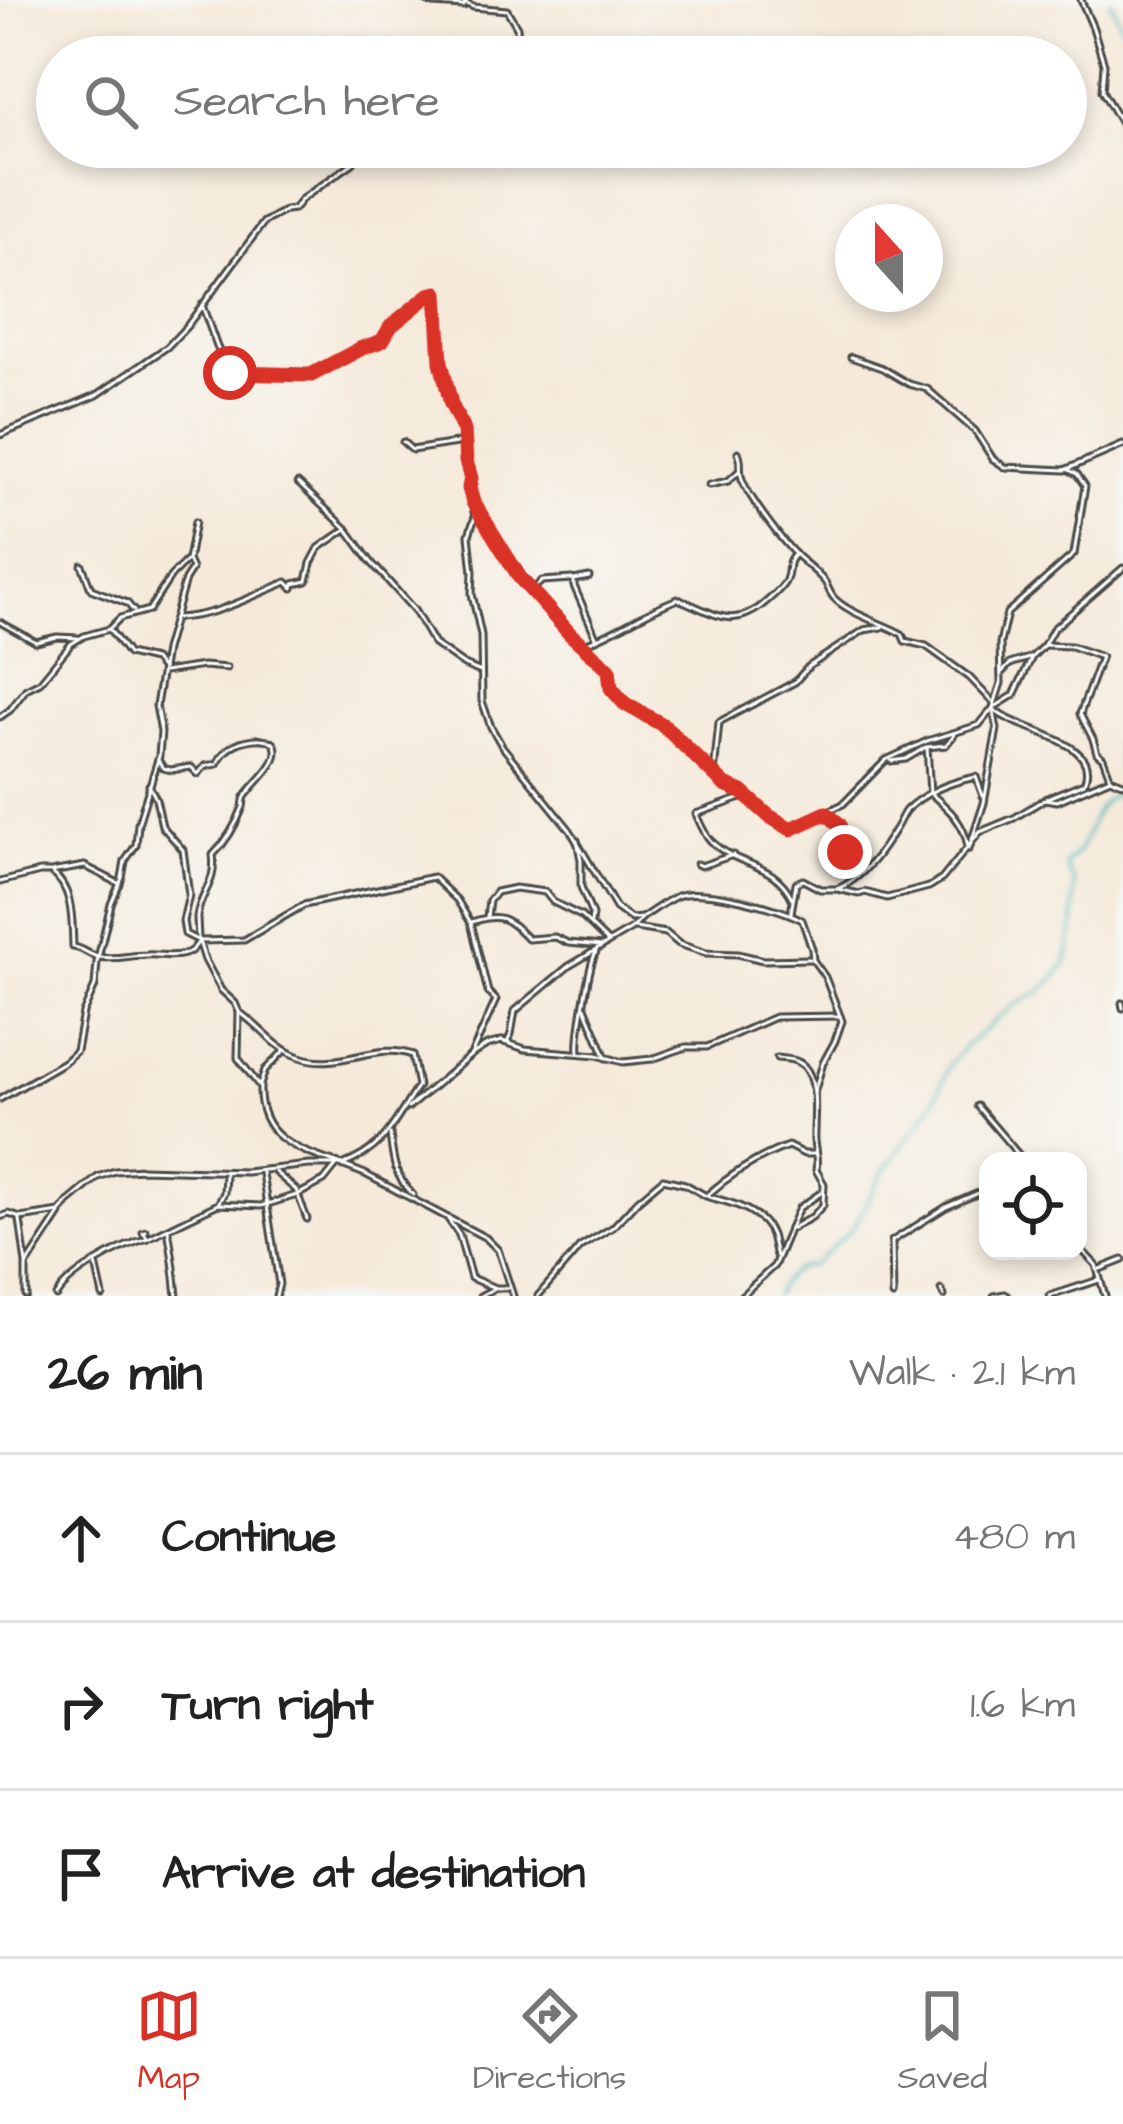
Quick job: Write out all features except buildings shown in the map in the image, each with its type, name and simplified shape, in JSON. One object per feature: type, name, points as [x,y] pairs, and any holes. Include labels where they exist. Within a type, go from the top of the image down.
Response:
[{"type":"street","points":[[424,0],[466,3]]},
{"type":"street","points":[[456,0],[507,10]]},
{"type":"street","points":[[507,10],[512,0]]},
{"type":"street","points":[[1081,0],[1104,64],[1102,91],[1123,127]]},
{"type":"street","points":[[507,10],[518,36]]},
{"type":"street","points":[[0,435],[97,395],[167,347],[264,222],[294,209],[345,168]]},
{"type":"street","points":[[202,305],[230,373],[311,375],[382,341],[391,326],[436,292],[441,362],[451,404],[464,431],[471,478],[475,517],[469,535],[472,594],[481,635],[482,701],[502,746],[577,840],[616,908],[631,919],[642,918]]},
{"type":"street","points":[[473,502],[531,591],[609,669],[611,688],[625,704],[663,725],[725,785],[748,795],[791,829],[843,804],[885,761],[927,741],[979,725],[994,706],[1001,683],[1000,643],[1007,613],[1074,554],[1085,485],[1067,470],[1005,467],[927,389],[850,357]]},
{"type":"street","points":[[403,442],[412,450],[465,442]]},
{"type":"street","points":[[1067,470],[1123,446]]},
{"type":"street","points":[[709,485],[728,481],[740,470],[743,462],[738,452]]},
{"type":"street","points":[[740,470],[742,482],[780,539],[834,598],[902,634],[905,641],[926,646],[969,677],[1006,720],[1075,748],[1086,760],[1088,773],[1084,783],[980,832],[942,878],[887,898],[820,889],[803,880],[796,883],[790,913]]},
{"type":"street","points":[[298,482],[347,529],[414,610],[434,644],[482,672]]},
{"type":"street","points":[[0,1099],[76,1052],[111,904],[125,861],[136,845],[158,759],[161,732],[156,706],[173,618],[192,569],[188,560],[195,522]]},
{"type":"street","points":[[173,618],[194,618],[287,582],[293,588],[307,581],[319,548],[347,529]]},
{"type":"street","points":[[582,645],[678,599],[718,618],[756,611],[785,583],[788,561],[795,554]]},
{"type":"street","points":[[0,717],[26,689],[40,682],[71,644],[109,629],[121,618],[149,610],[188,560]]},
{"type":"street","points":[[82,565],[91,589],[127,603],[135,612]]},
{"type":"street","points":[[994,706],[1014,695],[1032,657],[1053,629],[1123,568]]},
{"type":"street","points":[[531,591],[542,581],[589,577]]},
{"type":"street","points":[[574,580],[597,639]]},
{"type":"street","points":[[0,622],[36,643],[57,637],[79,639]]},
{"type":"street","points":[[713,775],[718,722],[795,682],[808,667],[864,630],[888,626]]},
{"type":"street","points":[[109,629],[128,654],[154,660],[162,670]]},
{"type":"street","points":[[1044,645],[1071,646],[1101,657],[1080,714],[1110,778]]},
{"type":"street","points":[[1000,674],[1010,664],[1032,657]]},
{"type":"street","points":[[162,670],[226,668]]},
{"type":"street","points":[[968,849],[985,800],[997,728],[994,706]]},
{"type":"street","points":[[885,761],[946,745],[956,733]]},
{"type":"street","points":[[158,759],[163,768],[191,767],[198,774],[244,741],[264,739],[275,745],[271,765],[244,797],[232,832],[213,855],[212,884],[196,922],[205,960],[239,1012],[238,1058],[260,1087]]},
{"type":"street","points":[[927,747],[931,793],[965,830],[968,849]]},
{"type":"street","points":[[836,889],[857,878],[904,811],[931,793],[976,777],[985,800]]},
{"type":"street","points":[[1045,799],[1057,801],[1110,778],[1123,783]]},
{"type":"street","points":[[149,785],[162,826],[183,850],[189,895],[185,934],[199,941],[244,940],[304,905],[433,877],[471,922],[488,992],[496,1000],[470,1055]]},
{"type":"street","points":[[748,795],[696,814],[707,838],[747,863],[779,875],[793,900]]},
{"type":"street","points":[[826,813],[839,824],[844,859],[858,869],[857,878]]},
{"type":"street","points":[[577,840],[581,887],[591,925]]},
{"type":"street","points":[[697,864],[735,854]]},
{"type":"street","points":[[0,882],[86,866],[120,884]]},
{"type":"street","points":[[51,872],[67,890],[73,947],[82,947],[90,955],[182,955],[199,941]]},
{"type":"street","points":[[487,917],[496,892],[515,888],[545,892],[608,942]]},
{"type":"street","points":[[26,1266],[68,1202],[98,1177],[142,1169],[262,1172],[353,1161],[380,1143],[406,1112],[470,1055],[487,1045],[507,1043],[514,1011],[569,966],[676,896],[705,893],[802,920],[841,1027],[814,1093]]},
{"type":"street","points":[[471,922],[487,917],[507,919],[527,938],[555,937],[600,947]]},
{"type":"street","points":[[633,928],[666,933],[679,944],[706,953],[813,960]]},
{"type":"street","points":[[580,1054],[589,965],[600,947]]},
{"type":"street","points":[[584,1005],[606,1058]]},
{"type":"street","points":[[239,1012],[301,1058],[331,1062],[391,1050],[407,1052],[416,1066],[418,1086],[406,1112]]},
{"type":"street","points":[[502,1041],[525,1049],[623,1062],[707,1047],[775,1017],[840,1016]]},
{"type":"street","points":[[285,1050],[266,1070],[258,1102],[276,1136],[487,1238],[498,1250],[506,1296]]},
{"type":"street","points":[[777,1058],[807,1068],[814,1093],[816,1170],[825,1190],[818,1212],[789,1230]]},
{"type":"street","points":[[977,1106],[1016,1152]]},
{"type":"street","points":[[390,1132],[398,1180],[418,1201]]},
{"type":"street","points":[[706,1196],[748,1163],[779,1149],[788,1146],[815,1154]]},
{"type":"street","points":[[56,1296],[69,1280],[147,1235],[218,1204],[268,1204],[297,1195],[324,1181],[339,1165]]},
{"type":"street","points":[[274,1171],[296,1190],[307,1219]]},
{"type":"street","points":[[218,1204],[225,1172]]},
{"type":"street","points":[[262,1172],[279,1284],[276,1296]]},
{"type":"street","points":[[538,1296],[580,1247],[613,1227],[663,1179],[741,1206],[767,1226],[777,1258]]},
{"type":"street","points":[[741,1296],[770,1271],[799,1208],[825,1190]]},
{"type":"street","points":[[893,1296],[892,1241],[946,1207],[979,1193]]},
{"type":"street","points":[[0,1217],[60,1212]]},
{"type":"street","points":[[20,1218],[26,1296]]},
{"type":"street","points":[[447,1218],[459,1235],[471,1277],[506,1288],[513,1296]]},
{"type":"street","points":[[167,1228],[177,1296]]},
{"type":"street","points":[[1087,1256],[1099,1269],[1105,1296]]},
{"type":"street","points":[[1099,1269],[1123,1260]]},
{"type":"street","points":[[96,1264],[103,1296]]},
{"type":"street","points":[[1050,1296],[1101,1280]]},
{"type":"street","points":[[480,1296],[495,1288]]},
{"type":"street","points":[[940,1290],[944,1296]]},
{"type":"street","points":[[994,1296],[1008,1296]]},
{"type":"waterway","points":[[1110,0],[1123,29]]},
{"type":"waterway","points":[[775,1296],[789,1275],[811,1266],[853,1228],[883,1172],[933,1104],[949,1065],[965,1046],[1013,1006],[1041,991],[1067,960],[1074,923],[1074,881],[1067,861],[1081,847],[1098,809],[1117,793],[1116,728],[1123,689]]},
{"type":"route","points":[[230,373],[315,374],[382,341],[391,326],[437,293],[441,362],[451,404],[464,431],[473,502],[520,578],[609,669],[611,688],[625,704],[663,725],[725,785],[752,798],[758,808],[791,829],[826,813],[835,819],[845,852]]}]
